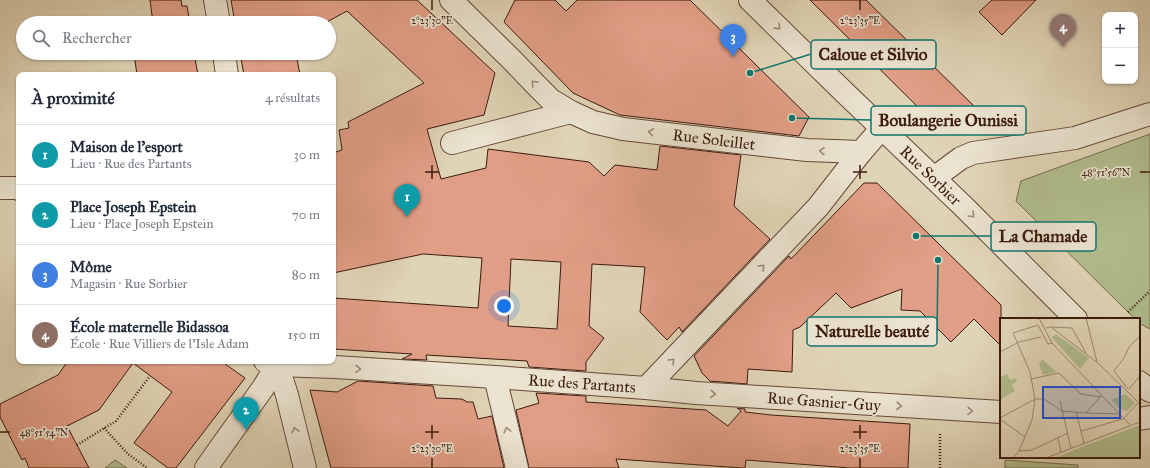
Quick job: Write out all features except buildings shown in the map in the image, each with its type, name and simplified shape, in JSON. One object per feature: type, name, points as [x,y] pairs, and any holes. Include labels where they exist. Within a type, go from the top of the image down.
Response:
[{"type":"street","points":[[215,0],[218,16]]},
{"type":"street","name":"Rue Soleillet","points":[[451,0],[551,100],[571,112],[593,122],[623,129],[806,150],[861,152]]},
{"type":"street","name":"Rue Sorbier","points":[[750,0],[934,178],[1075,318]]},
{"type":"street","points":[[225,60],[227,72]]},
{"type":"street","points":[[452,142],[571,112]]},
{"type":"street","points":[[934,178],[961,158],[973,153],[1076,138],[1150,114]]},
{"type":"street","name":"Rue des Partants","points":[[296,364],[495,376],[646,388],[818,207],[861,152],[882,128]]},
{"type":"street","points":[[0,188],[16,188]]},
{"type":"street","points":[[206,468],[263,388],[272,364]]},
{"type":"street","points":[[274,364],[287,395],[305,468]]},
{"type":"street","points":[[495,376],[517,468]]},
{"type":"street","points":[[1140,383],[1150,391]]},
{"type":"street","name":"Rue Gasnier-Guy","points":[[646,388],[696,393],[1000,412]]},
{"type":"street","points":[[1140,419],[1150,417]]},
{"type":"path","points":[[1128,312],[1150,291]]},
{"type":"path","points":[[77,445],[116,420],[150,376]]},
{"type":"path","points":[[104,428],[128,454],[147,468]]},
{"type":"path","points":[[940,433],[940,468]]},
{"type":"green space","points":[[1150,134],[1150,329],[1140,324],[1140,318],[1134,318],[1016,201],[1021,181]]},
{"type":"green space","points":[[115,460],[127,468],[105,468]]},
{"type":"green space","points":[[1005,460],[1078,465],[1078,468],[1005,468]]},
{"type":"place","name":"École maternelle Bidassoa","points":[[1063,47]]},
{"type":"place","name":"Môme","points":[[733,57]]},
{"type":"place","name":"Caloue et Silvio","points":[[750,73]]},
{"type":"place","name":"Boulangerie Ounissi","points":[[792,118]]},
{"type":"place","name":"Maison de l'esport","points":[[407,217]]},
{"type":"place","name":"La Chamade","points":[[916,236]]},
{"type":"place","name":"Naturelle beauté","points":[[938,260]]},
{"type":"place","name":"Place Joseph Epstein","points":[[246,430]]}]
